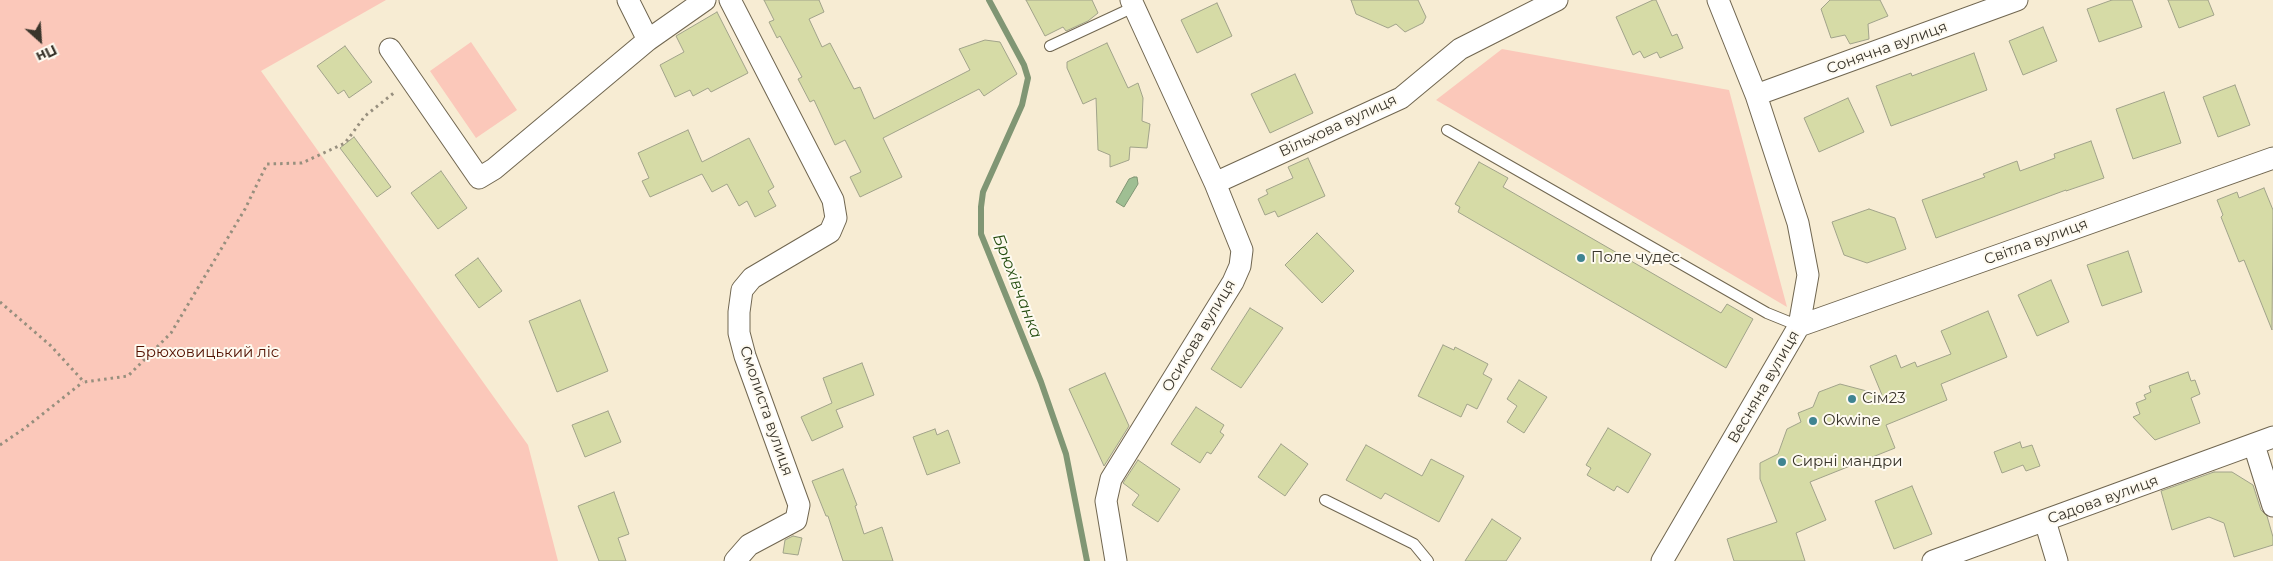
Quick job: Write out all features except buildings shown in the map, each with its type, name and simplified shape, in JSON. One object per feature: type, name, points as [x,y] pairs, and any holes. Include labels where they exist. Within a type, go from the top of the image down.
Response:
[{"type":"street","points":[[628,0],[648,40]]},
{"type":"street","points":[[390,49],[480,178],[494,169],[648,40],[705,0]]},
{"type":"street","name":"Смолиста вулиця","points":[[730,0],[833,200],[836,218],[830,232],[752,278],[742,290],[739,333],[799,505],[796,520],[749,545],[734,561]]},
{"type":"street","name":"Вільхова вулиця","points":[[1215,183],[1401,98],[1460,49],[1557,0]]},
{"type":"street","name":"Весняна вулиця","points":[[1662,561],[1799,326],[1808,275],[1798,223],[1756,95],[1718,0]]},
{"type":"street","name":"Сонячна вулиця","points":[[1756,95],[2018,0]]},
{"type":"street","name":"Осикова вулиця","points":[[1116,561],[1106,501],[1111,479],[1233,282],[1240,266],[1242,250],[1215,183],[1132,3]]},
{"type":"street","name":"Світла вулиця","points":[[1799,326],[2273,158]]},
{"type":"street","points":[[2263,441],[2273,506]]},
{"type":"street","name":"Садова вулиця","points":[[1933,561],[2263,441]]},
{"type":"street","points":[[2045,521],[2057,561]]},
{"type":"lane","points":[[1050,46],[1132,3]]},
{"type":"lane","points":[[1447,130],[1767,314],[1799,326]]},
{"type":"lane","points":[[1325,500],[1414,544],[1428,561]]},
{"type":"path","points":[[0,445],[84,382],[128,376],[171,333],[245,209],[267,164],[302,163],[345,143],[365,116],[411,80]]},
{"type":"path","points":[[0,302],[51,346],[84,382]]},
{"type":"green space","name":"Брюховицький ліс","points":[[0,0],[386,0],[261,71],[528,445],[558,561],[0,561]]},
{"type":"green space","points":[[471,42],[517,110],[476,138],[430,71]]},
{"type":"green space","points":[[1502,49],[1729,90],[1787,307],[1436,100]]},
{"type":"shaded area","points":[[1137,177],[1138,184],[1124,207],[1116,202],[1129,179]]},
{"type":"waterway","name":"Брюхівчанка","points":[[989,0],[1024,65],[1028,78],[1022,105],[983,192],[981,234],[1041,382],[1066,454],[1087,561]]},
{"type":"place","name":"Поле чудес","points":[[1581,258]]},
{"type":"place","name":"Сім23","points":[[1852,399]]},
{"type":"place","name":"Okwine","points":[[1813,421]]},
{"type":"place","name":"Сирні мандри","points":[[1782,462]]}]
